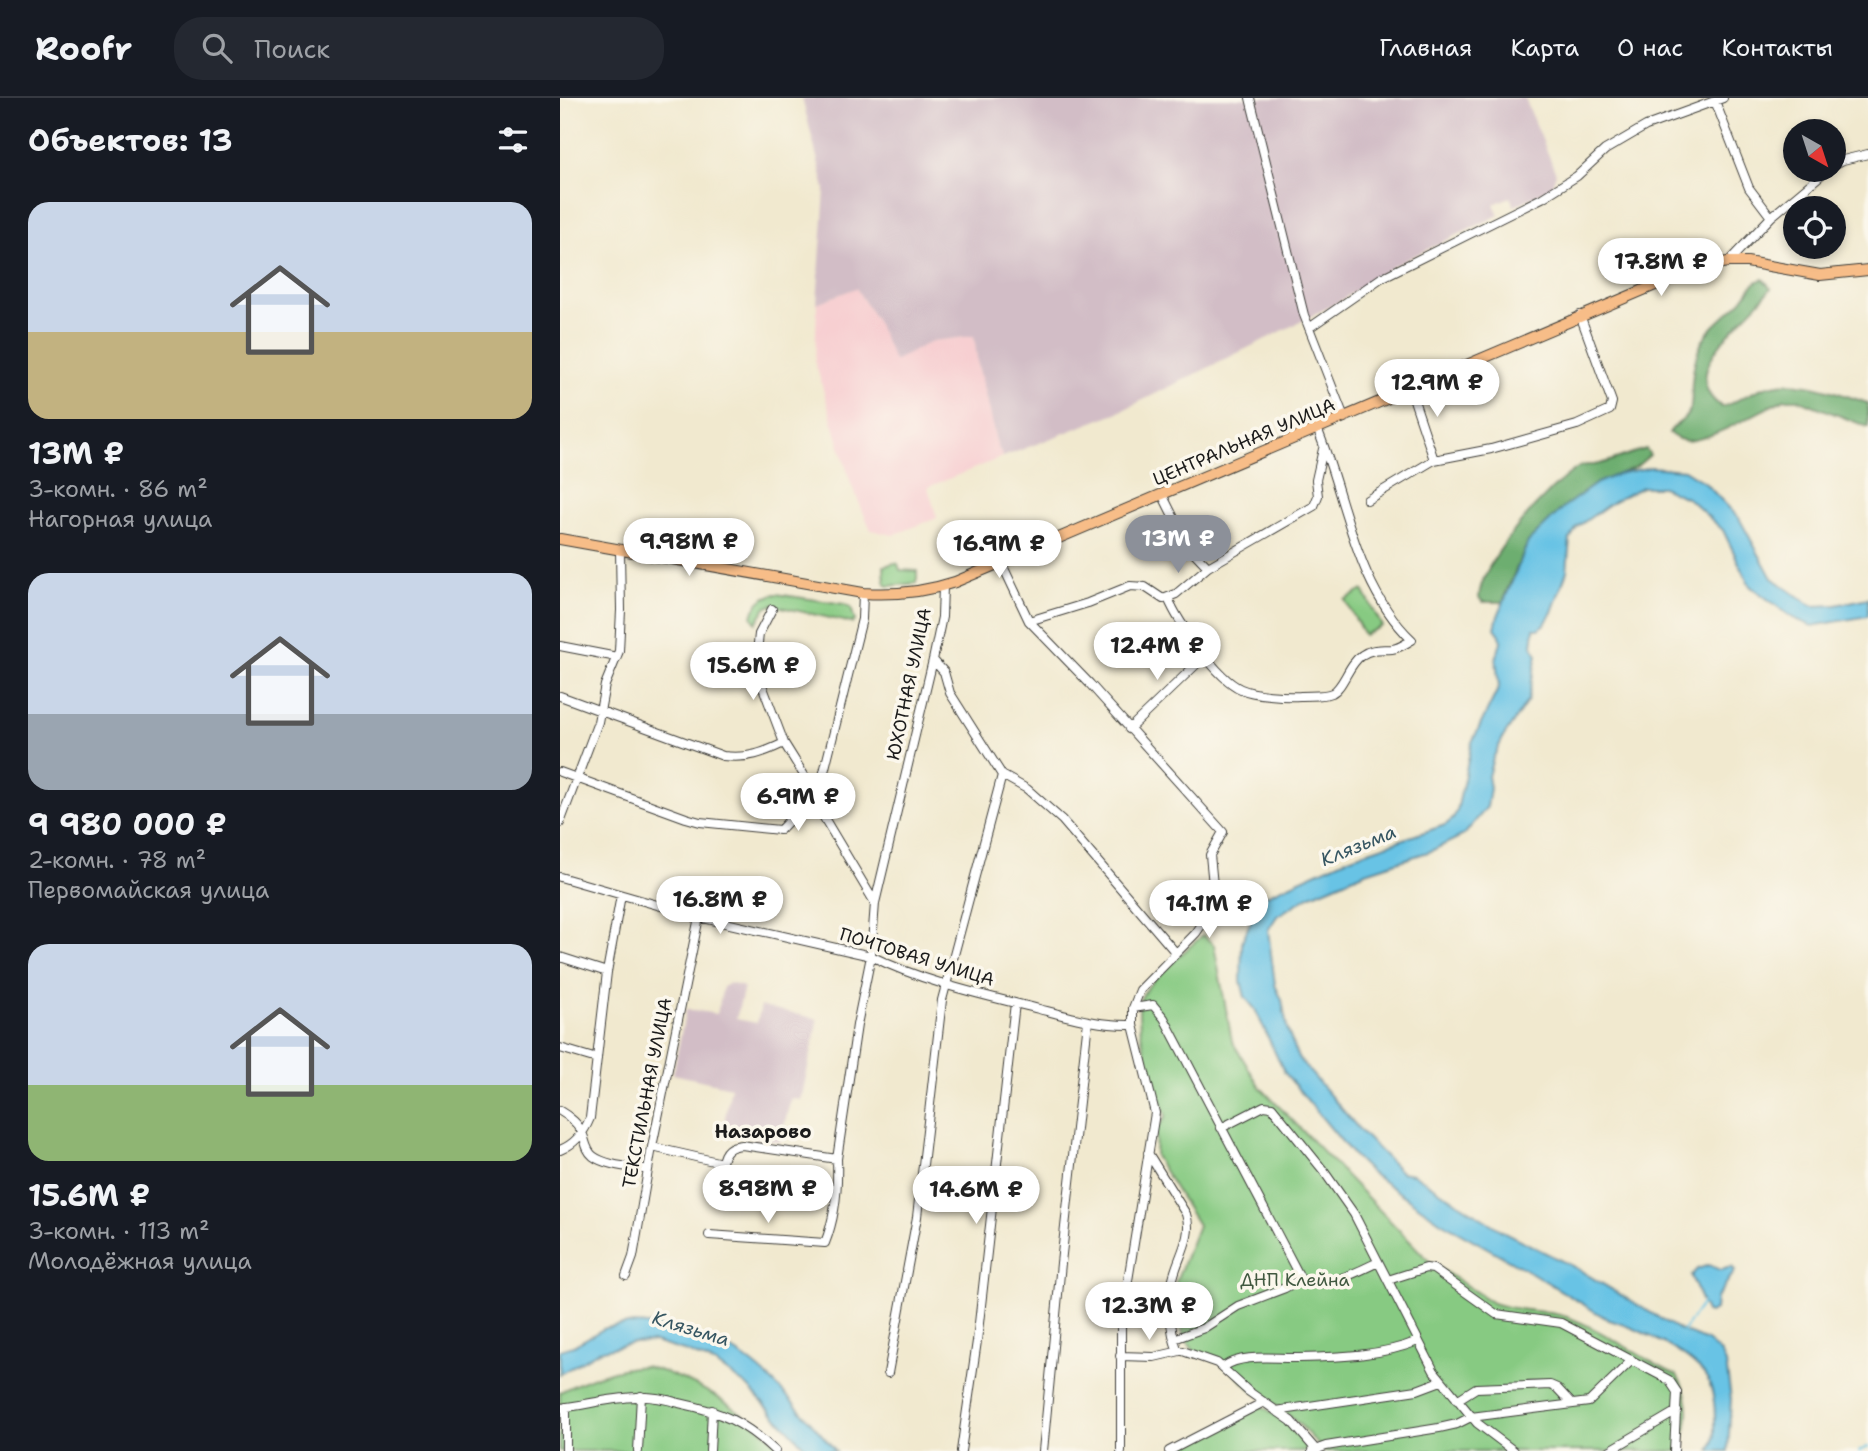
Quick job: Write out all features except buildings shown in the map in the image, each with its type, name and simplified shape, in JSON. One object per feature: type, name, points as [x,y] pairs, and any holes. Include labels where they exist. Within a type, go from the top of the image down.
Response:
[{"type":"main road","name":"ЦЕНТРАЛЬНАЯ УЛИЦА","points":[[560,539],[863,593],[899,593],[943,586],[1580,315],[1703,266],[1747,262],[1820,275],[1868,270]]},
{"type":"street","points":[[1250,98],[1309,328],[1344,416]]},
{"type":"street","points":[[1309,328],[1381,278],[1542,198],[1577,176],[1605,150],[1646,126],[1719,100],[1749,188],[1771,217]]},
{"type":"street","points":[[1846,159],[1868,154]]},
{"type":"street","points":[[1728,262],[1771,217],[1813,182]]},
{"type":"street","points":[[1367,500],[1434,460],[1491,449],[1570,427],[1609,410],[1612,402],[1580,315]]},
{"type":"street","points":[[1410,388],[1434,460]]},
{"type":"street","points":[[1168,598],[1179,620],[1205,656],[1231,682],[1244,690],[1292,696],[1323,695],[1336,690],[1348,670],[1363,654],[1399,647],[1412,640],[1397,626],[1364,569],[1317,428]]},
{"type":"street","points":[[1029,621],[1059,613],[1130,586],[1145,587],[1157,597],[1168,598],[1208,567],[1314,506],[1318,496],[1316,480],[1322,460],[1323,443]]},
{"type":"street","points":[[1162,494],[1188,546],[1208,567]]},
{"type":"street","points":[[560,823],[601,711],[605,685],[619,651],[620,550]]},
{"type":"street","points":[[1001,562],[1029,621],[1223,832],[1210,855],[1213,885],[1211,911],[1178,951],[1140,990],[1133,1008],[1133,1025],[1155,1105],[1123,1306],[1120,1356],[1121,1451]]},
{"type":"street","name":"ЮХОТНАЯ УЛИЦА","points":[[709,1235],[825,1243],[830,1231],[837,1159],[857,1025],[871,956],[875,903],[933,660],[942,617],[943,586]]},
{"type":"street","points":[[560,772],[686,818],[776,831],[783,828],[813,795],[823,776],[862,619],[863,593]]},
{"type":"street","points":[[772,609],[759,634],[759,677],[784,743],[810,784],[817,806],[875,903]]},
{"type":"street","points":[[560,646],[617,657]]},
{"type":"street","points":[[1129,729],[1205,656]]},
{"type":"street","points":[[933,660],[944,673],[950,693],[1002,775],[1027,789],[1062,820],[1094,860],[1178,951]]},
{"type":"street","points":[[560,696],[723,755],[759,755],[784,743]]},
{"type":"street","points":[[888,1373],[916,1217],[942,1000],[1002,775]]},
{"type":"street","name":"ПОЧТОВАЯ УЛИЦА","points":[[560,877],[699,917],[871,956],[889,965],[946,984],[1015,1003],[1088,1021],[1118,1026],[1133,1025]]},
{"type":"street","points":[[560,1150],[583,1133],[590,1118],[607,972],[621,895]]},
{"type":"street","name":"ТЕКСТИЛЬНАЯ УЛИЦА","points":[[626,1276],[633,1257],[652,1147],[699,917]]},
{"type":"street","points":[[560,957],[607,972]]},
{"type":"street","points":[[961,1451],[977,1341],[1015,1003]]},
{"type":"street","points":[[1133,1008],[1146,1004],[1158,1009],[1301,1279],[1314,1285],[1339,1279],[1378,1262]]},
{"type":"street","points":[[1043,1451],[1088,1021]]},
{"type":"street","points":[[560,1048],[597,1059]]},
{"type":"street","points":[[1222,1128],[1264,1106],[1272,1107],[1323,1170],[1354,1214],[1427,1360],[1441,1381],[1471,1417],[1514,1451]]},
{"type":"street","points":[[560,1111],[567,1114],[583,1133],[585,1143],[593,1156],[648,1170]]},
{"type":"street","points":[[717,1194],[722,1163],[726,1151],[732,1146],[742,1145],[837,1159]]},
{"type":"street","points":[[652,1147],[722,1163]]},
{"type":"street","points":[[1148,1153],[1189,1222],[1189,1231],[1172,1281],[1170,1301],[1174,1339],[1180,1351]]},
{"type":"street","points":[[1388,1280],[1426,1268],[1433,1269],[1496,1314],[1561,1323],[1674,1385],[1677,1392],[1674,1451]]},
{"type":"street","points":[[1174,1339],[1204,1328],[1238,1306],[1278,1292],[1301,1279]]},
{"type":"street","points":[[1223,1367],[1229,1363],[1250,1359],[1298,1358],[1401,1348],[1418,1341]]},
{"type":"street","points":[[1120,1356],[1154,1357],[1180,1351],[1217,1363],[1248,1391],[1291,1421],[1315,1450],[1439,1428],[1471,1417],[1594,1399],[1632,1360]]},
{"type":"street","points":[[1276,1411],[1417,1390],[1441,1381]]},
{"type":"street","points":[[1457,1400],[1476,1388],[1549,1385],[1557,1388],[1572,1404]]},
{"type":"street","points":[[639,1451],[641,1396]]},
{"type":"street","points":[[566,1451],[563,1408],[641,1396],[712,1410],[747,1427],[775,1451]]},
{"type":"street","points":[[1169,1451],[1264,1402]]},
{"type":"street","points":[[710,1451],[712,1410]]},
{"type":"street","points":[[1609,1451],[1677,1411]]},
{"type":"shaded area","points":[[802,98],[1525,98],[1556,173],[1551,188],[1514,206],[1510,197],[1494,204],[1499,215],[1395,265],[1340,301],[1302,321],[1121,411],[1003,457],[997,445],[974,336],[932,341],[894,361],[876,320],[856,288],[817,303],[825,189]]},
{"type":"shaded area","points":[[856,288],[876,320],[894,360],[932,341],[974,336],[997,445],[1003,457],[928,487],[937,518],[893,535],[871,530],[851,484],[815,362],[817,303]]},
{"type":"shaded area","points":[[729,983],[744,987],[736,1019],[757,1023],[761,1006],[818,1019],[801,1100],[791,1098],[780,1142],[722,1133],[731,1087],[673,1074],[686,1009],[717,1014],[723,987]]},
{"type":"green space","points":[[1763,279],[1771,288],[1733,329],[1710,361],[1705,378],[1709,393],[1722,407],[1775,384],[1815,386],[1868,403],[1868,427],[1797,399],[1785,399],[1705,437],[1691,441],[1669,433],[1690,409],[1694,367],[1706,335],[1741,301],[1753,285]]},
{"type":"green space","points":[[1646,449],[1650,455],[1636,467],[1597,483],[1565,506],[1528,542],[1504,602],[1483,602],[1479,598],[1482,583],[1503,546],[1550,490],[1583,465],[1601,464]]},
{"type":"green space","points":[[895,563],[900,570],[917,571],[917,583],[889,586],[885,584],[884,566]]},
{"type":"green space","points":[[1363,590],[1382,626],[1364,635],[1345,600]]},
{"type":"green space","points":[[776,594],[844,604],[851,607],[855,621],[852,623],[772,605],[765,608],[756,623],[752,617],[757,604]]},
{"type":"green space","name":"ДНП Клейна","points":[[1203,935],[1214,945],[1232,1041],[1260,1087],[1430,1262],[1493,1303],[1567,1317],[1677,1375],[1685,1394],[1688,1412],[1681,1451],[1324,1451],[1301,1426],[1252,1390],[1220,1360],[1195,1352],[1186,1341],[1174,1312],[1176,1282],[1198,1225],[1155,1156],[1156,1130],[1166,1116],[1146,1055],[1139,1022],[1139,1007],[1142,996],[1153,981]]},
{"type":"green space","points":[[645,1366],[684,1380],[721,1399],[770,1436],[785,1451],[560,1451],[560,1392],[601,1374]]},
{"type":"green space","points":[[1262,1406],[1284,1421],[1312,1451],[1174,1451]]},
{"type":"water","points":[[1651,467],[1684,470],[1705,483],[1739,518],[1772,578],[1806,602],[1814,606],[1836,605],[1868,598],[1868,616],[1812,626],[1793,618],[1750,586],[1723,530],[1689,499],[1662,487],[1642,487],[1614,501],[1577,527],[1570,539],[1567,571],[1552,612],[1545,624],[1534,629],[1532,645],[1537,655],[1528,700],[1493,758],[1488,776],[1490,788],[1487,807],[1464,835],[1431,851],[1366,872],[1309,896],[1277,916],[1268,930],[1275,985],[1282,1000],[1287,1028],[1298,1058],[1364,1135],[1401,1172],[1413,1174],[1502,1231],[1574,1267],[1678,1329],[1707,1341],[1721,1353],[1726,1363],[1731,1399],[1728,1451],[1710,1451],[1715,1432],[1713,1396],[1709,1382],[1692,1362],[1665,1344],[1609,1320],[1441,1222],[1370,1172],[1284,1072],[1255,1009],[1245,997],[1241,981],[1242,942],[1260,898],[1348,858],[1445,825],[1453,819],[1472,742],[1499,687],[1496,659],[1501,642],[1495,628],[1528,542],[1565,506],[1597,483],[1618,474]]},
{"type":"water","points":[[1709,1265],[1720,1270],[1732,1267],[1735,1271],[1716,1298],[1715,1310],[1709,1313],[1706,1312],[1691,1276],[1697,1269]]},
{"type":"water","points":[[629,1324],[685,1332],[713,1341],[737,1353],[776,1385],[836,1451],[809,1451],[747,1386],[716,1364],[654,1342],[632,1343],[599,1351],[560,1374],[560,1350],[573,1346],[605,1328]]},
{"type":"waterway","points":[[1682,1333],[1703,1302]]},
{"type":"waterway","points":[[1859,1451],[1868,1447]]},
{"type":"district","name":"Назарово","points":[[763,1131]]},
{"type":"water label","name":"Клязьма","points":[[1358,845]]},
{"type":"water label","name":"Клязьма","points":[[691,1328]]}]
